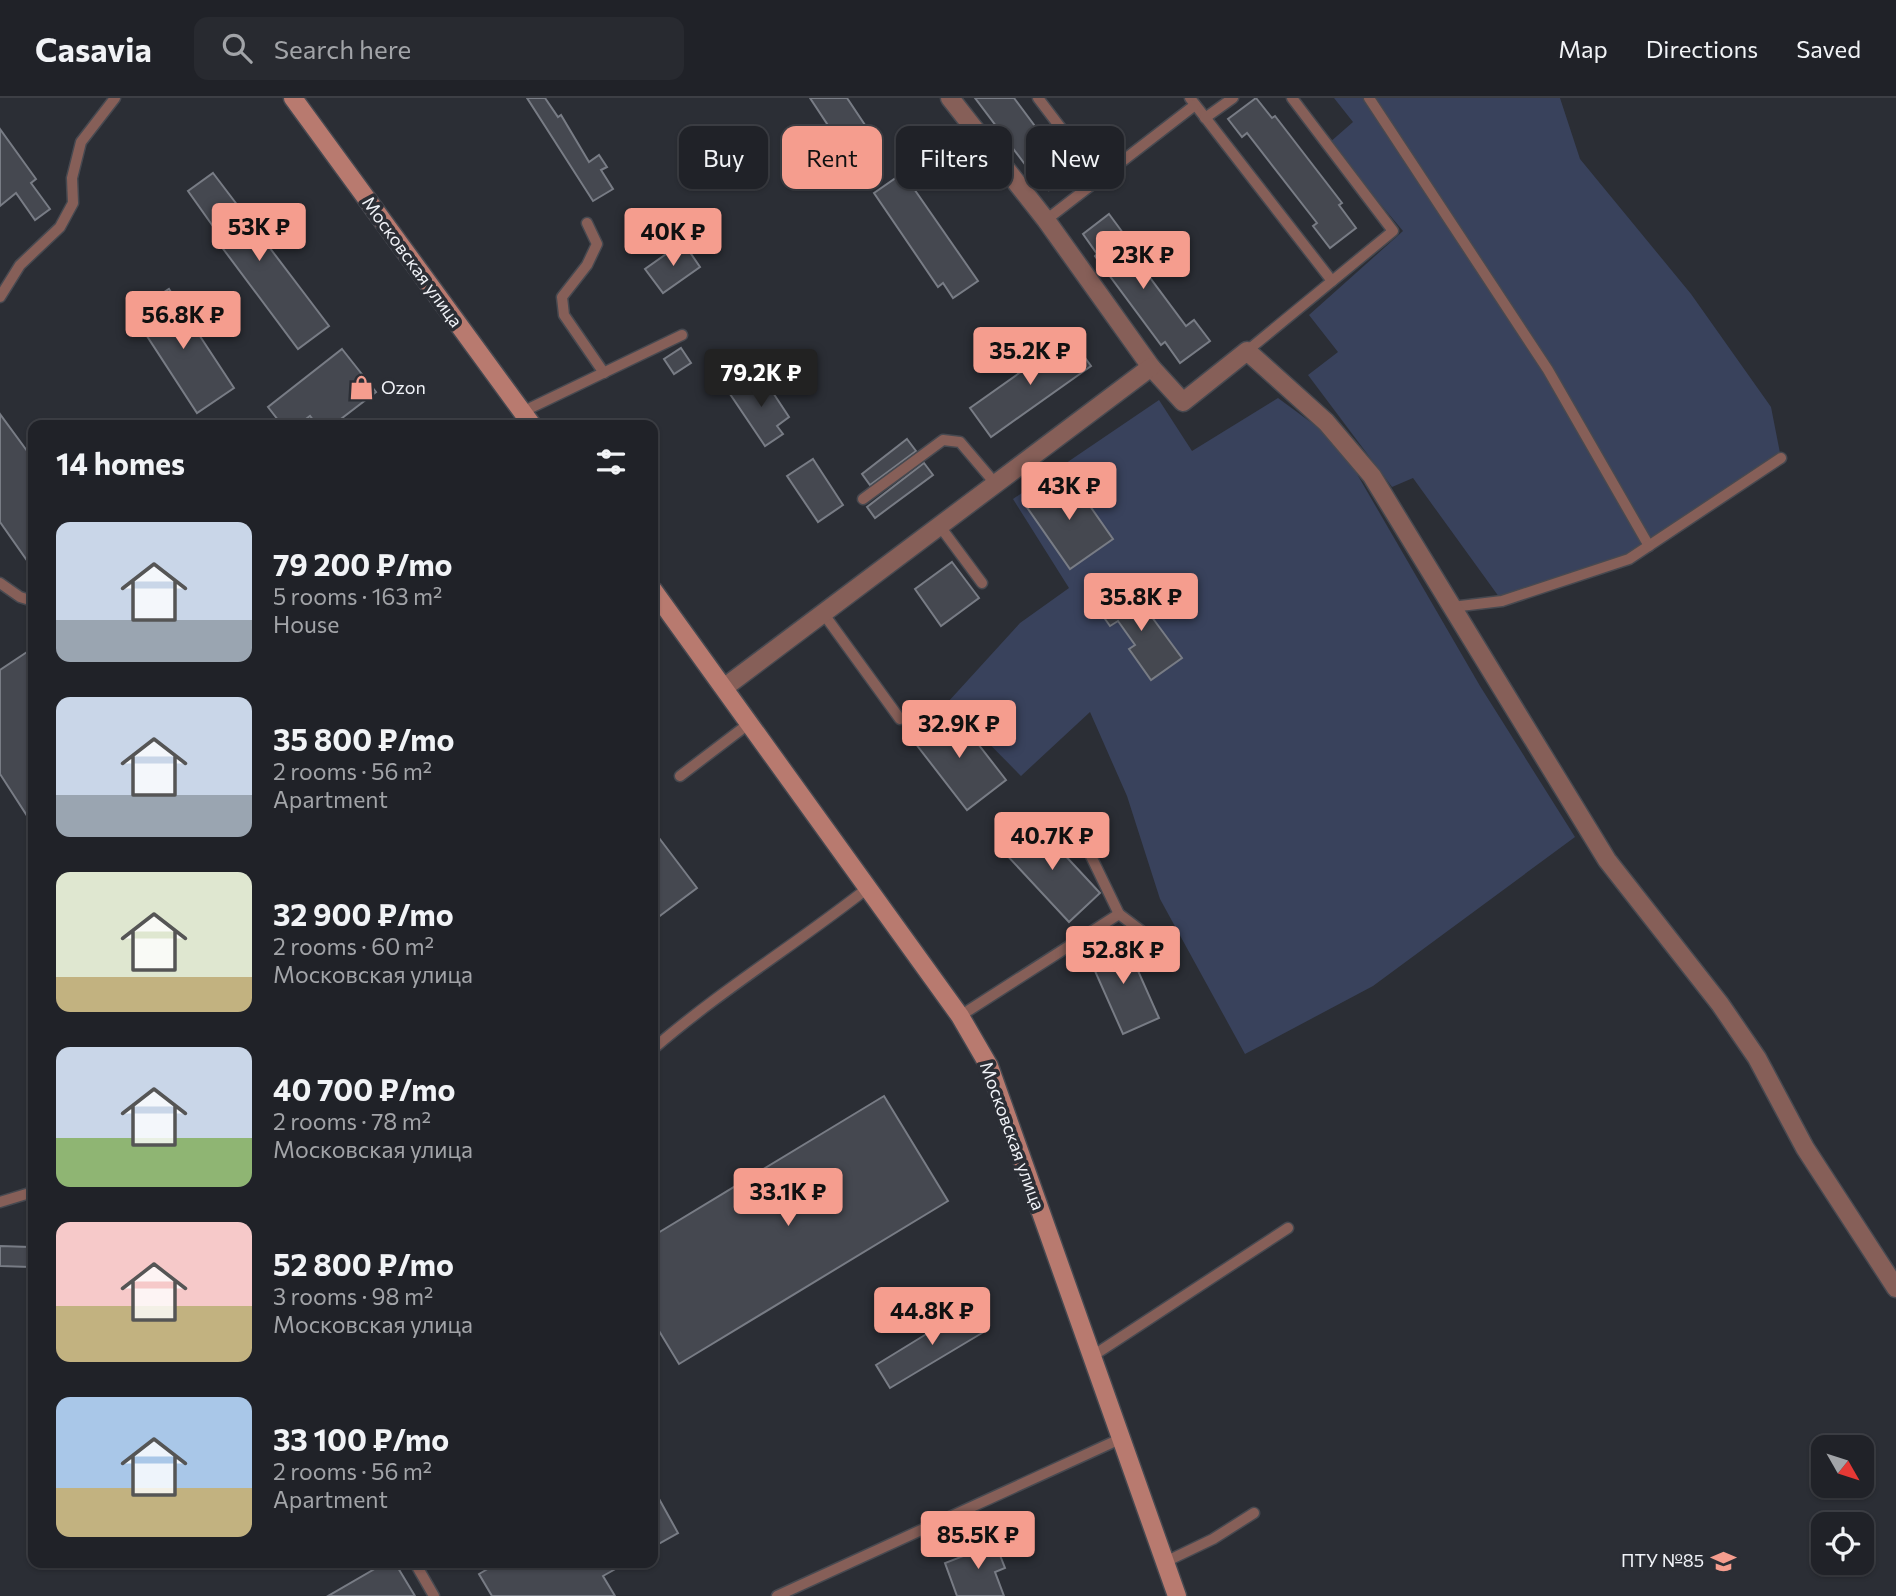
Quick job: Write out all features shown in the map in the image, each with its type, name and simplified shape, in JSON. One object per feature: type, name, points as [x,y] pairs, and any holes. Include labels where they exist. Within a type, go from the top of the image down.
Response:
[{"type":"main road","name":"Московская улица","points":[[293,98],[527,419]]},
{"type":"main road","name":"Московская улица","points":[[658,597],[751,722],[960,1016],[989,1066],[1177,1596]]},
{"type":"street","points":[[950,98],[1046,220],[1151,367],[1184,402],[1247,351],[1326,422],[1372,476],[1607,860],[1720,1004],[1757,1058],[1805,1148],[1896,1288]]},
{"type":"street","points":[[725,687],[1151,367]]},
{"type":"lane","points":[[0,297],[20,265],[60,227],[73,203],[72,178],[82,142],[115,98]]},
{"type":"lane","points":[[1038,98],[1059,126]]},
{"type":"lane","points":[[1205,118],[1233,98]]},
{"type":"lane","points":[[1247,351],[1393,231],[1292,98]]},
{"type":"lane","points":[[1369,98],[1548,370],[1649,546]]},
{"type":"lane","points":[[1124,157],[1192,101],[1332,281]]},
{"type":"lane","points":[[1046,220],[1085,189]]},
{"type":"lane","points":[[587,223],[597,244],[587,265],[562,297],[564,315],[604,373]]},
{"type":"lane","points":[[527,419],[604,373],[682,335]]},
{"type":"lane","points":[[863,499],[943,440],[960,442],[995,482]]},
{"type":"lane","points":[[1450,607],[1502,601],[1629,559],[1781,458]]},
{"type":"lane","points":[[939,525],[982,583]]},
{"type":"lane","points":[[0,583],[28,599]]},
{"type":"lane","points":[[822,613],[900,719]]},
{"type":"lane","points":[[680,776],[751,722]]},
{"type":"lane","points":[[1074,821],[1119,914],[1152,939]]},
{"type":"lane","points":[[658,1045],[707,1003],[813,931],[869,887]]},
{"type":"lane","points":[[960,1016],[1119,914]]},
{"type":"lane","points":[[0,1202],[28,1194]]},
{"type":"lane","points":[[1091,1357],[1288,1228]]},
{"type":"lane","points":[[777,1596],[1120,1439]]},
{"type":"lane","points":[[1164,1562],[1213,1539],[1254,1513]]},
{"type":"lane","points":[[418,1568],[434,1596]]},
{"type":"shaded area","points":[[1334,98],[1560,98],[1580,159],[1691,294],[1771,407],[1781,458],[1629,559],[1502,601],[1413,478],[1392,487],[1308,375],[1338,352],[1309,315],[1403,231],[1329,143],[1353,122]]},
{"type":"shaded area","points":[[1278,398],[1339,443],[1480,686],[1575,837],[1373,986],[1245,1054],[1160,899],[1127,796],[1090,712],[1021,776],[948,702],[1020,623],[1069,588],[1013,499],[1159,400],[1192,451]]},
{"type":"building","points":[[527,98],[545,98],[558,117],[561,115],[589,162],[599,155],[607,167],[601,170],[613,189],[593,201]]},
{"type":"building","points":[[810,98],[847,98],[866,126],[828,126]]},
{"type":"building","points":[[975,98],[1014,98],[1035,126],[1026,126],[1026,166],[1012,147],[1012,126],[996,126]]},
{"type":"building","points":[[1256,98],[1272,118],[1275,116],[1342,203],[1339,205],[1356,228],[1330,248],[1313,226],[1317,223],[1247,133],[1242,137],[1228,119]]},
{"type":"building","points":[[0,129],[36,179],[31,183],[50,209],[35,220],[16,193],[0,206]]},
{"type":"building","points":[[213,173],[329,326],[298,349],[218,242],[222,239],[188,191]]},
{"type":"building","points":[[896,178],[896,189],[914,189],[978,281],[953,298],[943,283],[938,287],[874,193]]},
{"type":"building","points":[[1109,214],[1123,233],[1119,236],[1186,326],[1194,320],[1210,341],[1180,363],[1165,342],[1161,345],[1095,256],[1097,254],[1083,234]]},
{"type":"building","points":[[683,242],[700,267],[663,293],[645,269]]},
{"type":"building","points":[[169,289],[234,388],[197,413],[132,313]]},
{"type":"building","points":[[1070,337],[1091,366],[991,437],[970,408]]},
{"type":"building","points":[[681,348],[691,363],[674,374],[664,359]]},
{"type":"building","points":[[342,349],[376,392],[340,420],[313,420],[310,416],[305,420],[278,420],[268,407]]},
{"type":"building","points":[[760,373],[789,417],[777,426],[783,434],[765,446],[730,394]]},
{"type":"building","points":[[0,414],[28,452],[28,562],[0,522]]},
{"type":"building","points":[[907,439],[916,451],[870,485],[862,474]]},
{"type":"building","points":[[813,459],[843,505],[818,522],[787,476]]},
{"type":"building","points":[[924,463],[933,475],[875,518],[867,507]]},
{"type":"building","points":[[1069,476],[1113,539],[1070,569],[1026,506]]},
{"type":"building","points":[[952,562],[979,598],[941,626],[915,589]]},
{"type":"building","points":[[1129,586],[1182,658],[1151,680],[1129,649],[1135,645],[1118,621],[1110,626],[1098,609]]},
{"type":"building","points":[[28,651],[28,817],[0,774],[0,670]]},
{"type":"building","points":[[951,709],[1006,780],[967,810],[912,739]]},
{"type":"building","points":[[1034,822],[1100,893],[1069,922],[1003,851]]},
{"type":"building","points":[[658,837],[697,888],[658,917]]},
{"type":"building","points":[[1123,937],[1159,1018],[1123,1034],[1087,953]]},
{"type":"building","points":[[884,1096],[948,1201],[679,1364],[658,1329],[658,1233]]},
{"type":"building","points":[[0,1246],[28,1247],[28,1267],[0,1266]]},
{"type":"building","points":[[972,1306],[987,1330],[890,1388],[876,1365]]},
{"type":"building","points":[[658,1497],[678,1533],[658,1544]]},
{"type":"building","points":[[992,1535],[1005,1568],[995,1572],[1004,1596],[957,1596],[945,1563],[979,1550],[976,1541]]},
{"type":"building","points":[[376,1568],[398,1568],[415,1596],[328,1596]]},
{"type":"building","points":[[489,1568],[617,1568],[603,1576],[615,1596],[492,1596],[479,1574]]},
{"type":"place","name":"Ozon","points":[[361,388]]},
{"type":"place","name":"ПТУ №85","points":[[1724,1561]]}]
